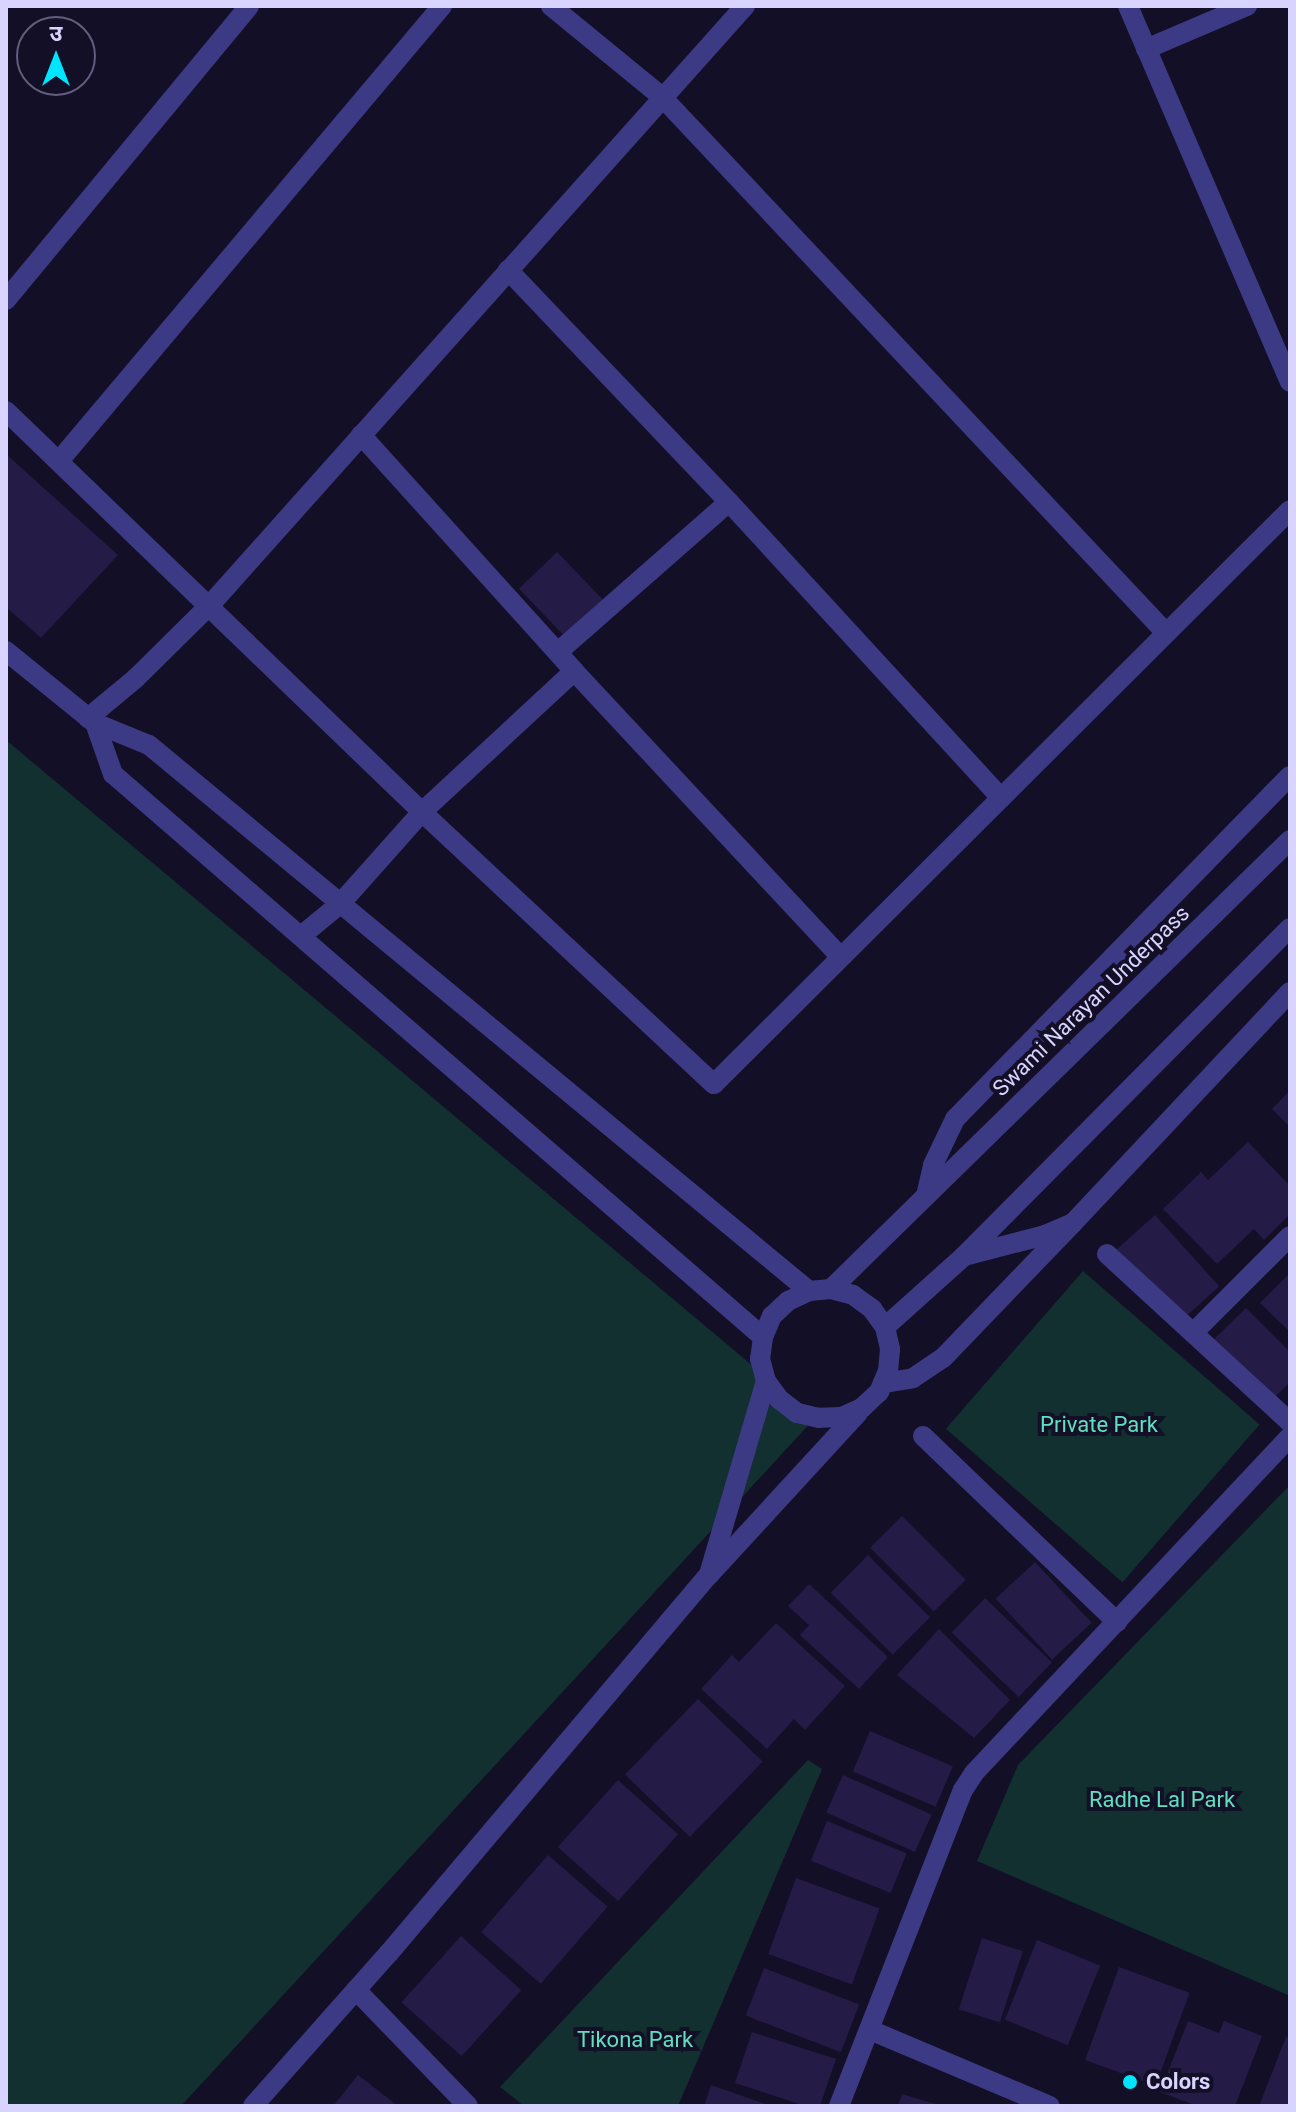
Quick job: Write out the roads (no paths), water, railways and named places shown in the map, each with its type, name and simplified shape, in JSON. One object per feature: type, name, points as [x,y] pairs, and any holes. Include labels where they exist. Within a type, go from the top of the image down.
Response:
[{"type":"street","points":[[6,300],[249,6]]},
{"type":"street","points":[[59,461],[442,6]]},
{"type":"street","points":[[551,6],[662,97],[1166,633]]},
{"type":"street","points":[[92,720],[210,605],[745,6]]},
{"type":"street","points":[[1128,6],[1290,382]]},
{"type":"street","points":[[1146,49],[1247,6]]},
{"type":"street","points":[[508,270],[729,502],[1001,798]]},
{"type":"street","points":[[6,411],[422,812],[714,1084],[1290,510]]},
{"type":"street","points":[[361,435],[574,671],[841,957]]},
{"type":"street","points":[[558,652],[729,502]]},
{"type":"street","points":[[6,651],[92,720],[149,745],[809,1291]]},
{"type":"street","points":[[301,936],[340,904],[422,812],[574,671]]},
{"type":"street","points":[[92,720],[113,774],[763,1337]]},
{"type":"street","points":[[926,1196],[933,1165],[955,1119],[1290,776]]},
{"type":"street","name":"Swami Narayan Underpass","points":[[831,1289],[1290,840]]},
{"type":"street","points":[[885,1327],[964,1256],[1290,928]]},
{"type":"street","points":[[883,1383],[913,1378],[943,1358],[1290,992]]},
{"type":"street","points":[[964,1256],[1045,1235],[1073,1223]]},
{"type":"street","points":[[1193,1333],[1290,1236]]},
{"type":"street","points":[[1107,1254],[1290,1422]]},
{"type":"street","points":[[253,2106],[356,1990],[709,1575],[862,1408],[883,1383],[888,1371],[890,1349],[885,1327],[872,1309],[853,1295],[831,1289],[809,1291],[788,1301],[772,1316],[763,1337],[760,1359],[766,1381],[779,1399],[808,1416],[842,1417],[862,1408]]},
{"type":"street","points":[[709,1575],[766,1381]]},
{"type":"street","points":[[923,1436],[1117,1622]]},
{"type":"street","points":[[839,2106],[963,1790],[974,1773],[1290,1436]]},
{"type":"street","points":[[356,1990],[460,2103]]},
{"type":"street","points":[[870,2030],[1050,2106]]},
{"type":"place","name":"Colors","points":[[1130,2082]]},
{"type":"park label","name":"Private Park","points":[[1099,1425]]},
{"type":"park label","name":"Radhe Lal Park","points":[[1162,1800]]},
{"type":"park label","name":"Tikona Park","points":[[635,2040]]}]
